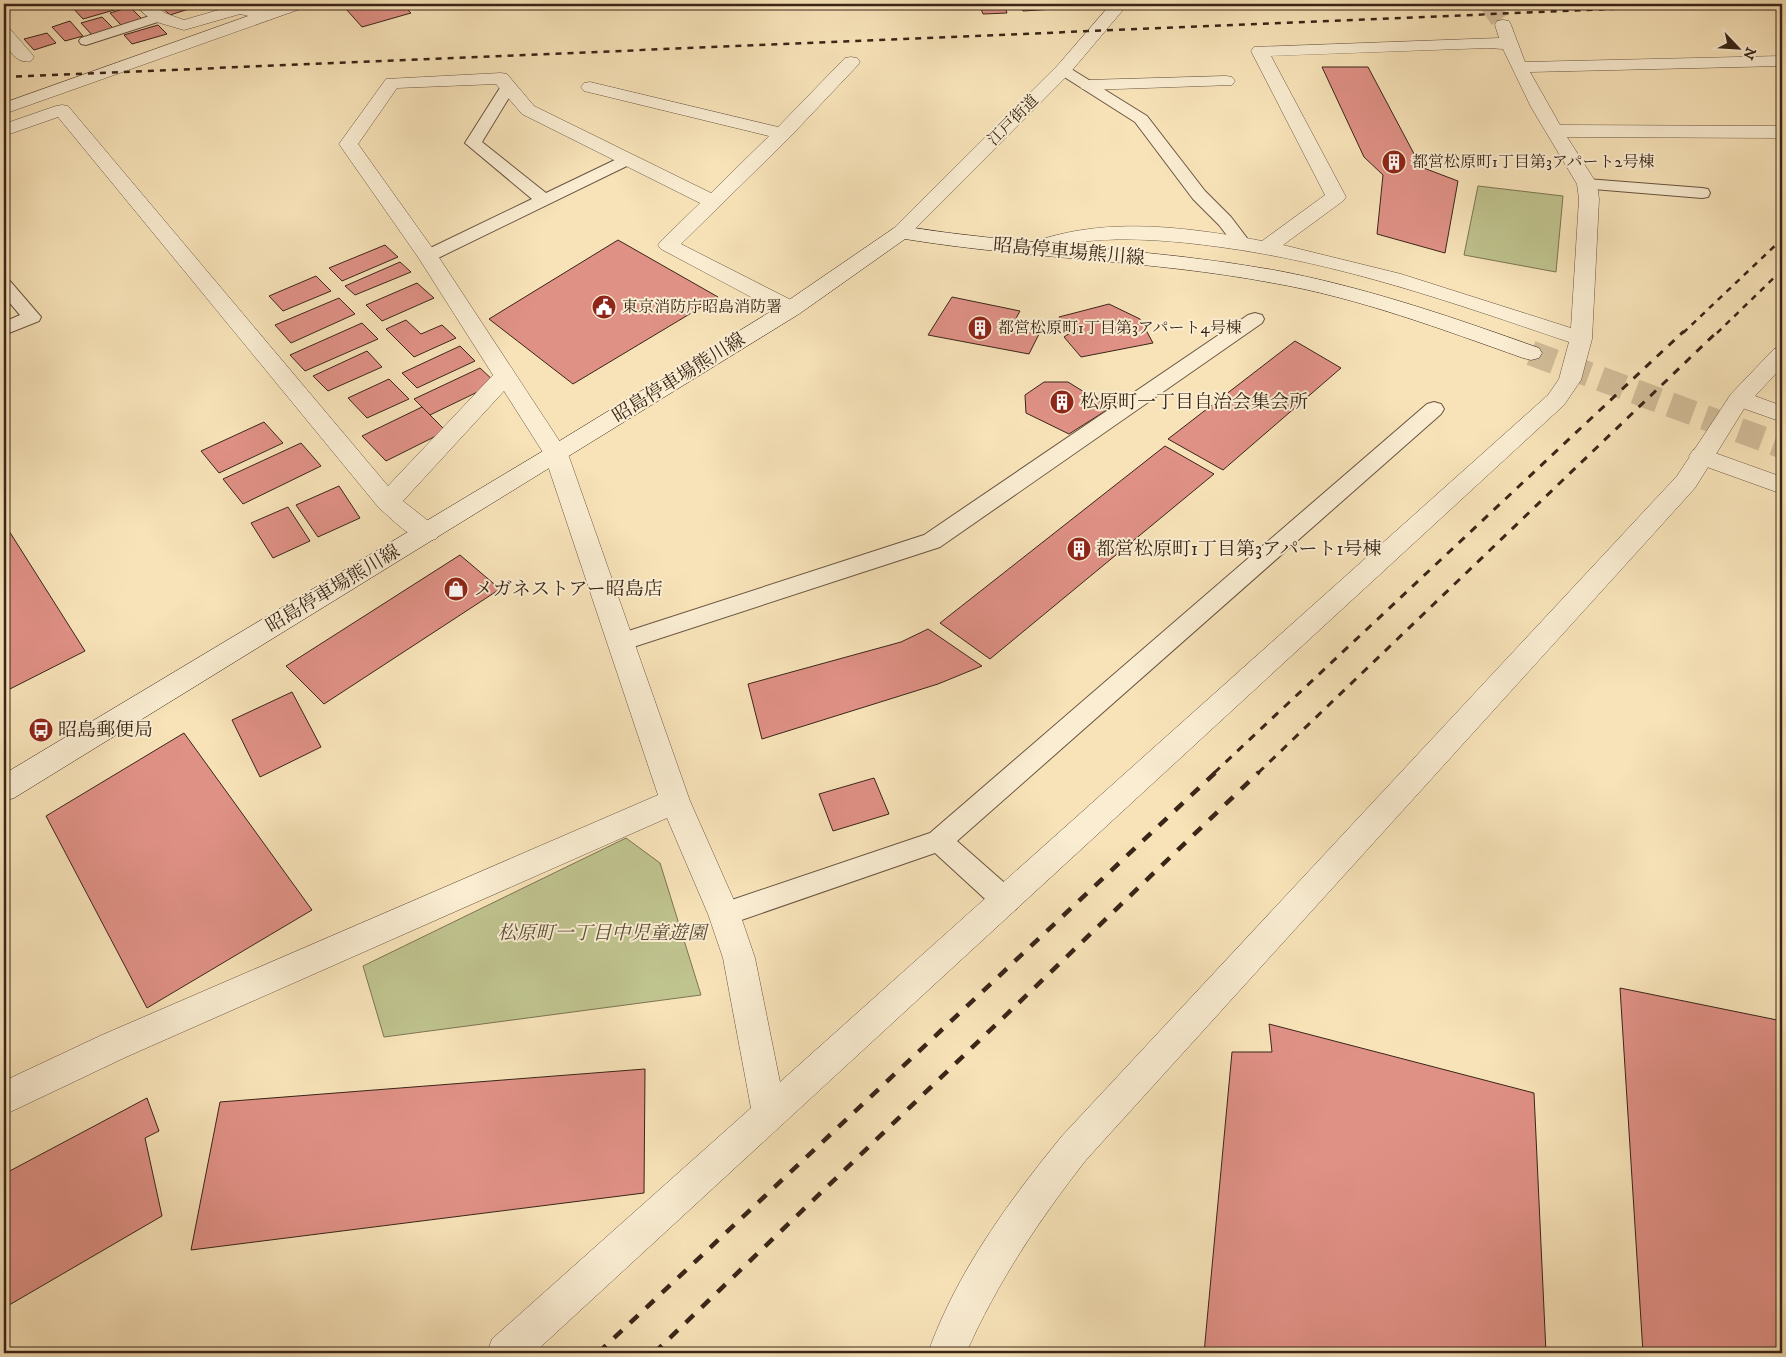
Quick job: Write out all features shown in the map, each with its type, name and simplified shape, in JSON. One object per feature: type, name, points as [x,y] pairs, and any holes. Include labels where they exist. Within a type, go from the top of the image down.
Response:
[{"type":"street","points":[[140,4],[159,17],[184,25],[239,9],[266,15]]},
{"type":"street","points":[[4,109],[297,4]]},
{"type":"street","name":"江戸街道","points":[[901,232],[1063,70],[1120,4]]},
{"type":"street","points":[[4,32],[25,58]]},
{"type":"street","points":[[506,1353],[1556,400],[1570,380],[1581,339],[1589,199],[1587,184],[1519,67],[1506,34],[1488,42],[1260,51],[1336,197],[1268,246]]},
{"type":"street","points":[[1519,67],[1782,61]]},
{"type":"street","points":[[791,309],[668,245],[782,134],[851,62]]},
{"type":"street","points":[[714,202],[528,110],[501,78],[392,83],[348,144],[428,256],[556,454],[675,801],[724,914],[738,958],[769,1114]]},
{"type":"street","points":[[1088,85],[1226,81]]},
{"type":"street","points":[[590,87],[782,134]]},
{"type":"street","points":[[4,130],[62,110],[388,502],[427,533]]},
{"type":"street","points":[[1554,130],[1782,132]]},
{"type":"street","name":"昭島停車場熊川線","points":[[4,789],[427,533],[791,309],[901,232],[966,242],[1224,268],[1306,282],[1408,309],[1531,353]]},
{"type":"street","points":[[1029,249],[1087,235],[1119,234],[1167,234],[1268,246],[1401,279],[1581,339]]},
{"type":"street","points":[[947,1353],[983,1279],[1009,1236],[1049,1178],[1074,1148],[1686,482],[1739,399],[1782,354]]},
{"type":"street","points":[[388,502],[506,375]]},
{"type":"street","points":[[1739,399],[1782,414]]},
{"type":"street","points":[[1701,456],[1782,486]]},
{"type":"street","points":[[4,1098],[114,1046],[675,801]]},
{"type":"lane","points":[[86,41],[159,17]]},
{"type":"lane","points":[[1063,70],[1141,119],[1199,196],[1224,221],[1241,242]]},
{"type":"lane","points":[[508,86],[472,143],[544,200]]},
{"type":"lane","points":[[428,256],[628,160]]},
{"type":"lane","points":[[1587,184],[1702,193]]},
{"type":"lane","points":[[4,285],[32,317],[4,329]]},
{"type":"lane","points":[[621,642],[932,541],[1255,319]]},
{"type":"lane","points":[[724,914],[938,841],[1434,409]]},
{"type":"lane","points":[[938,841],[1006,901]]},
{"type":"green space","points":[[1478,186],[1563,196],[1556,272],[1464,255]]},
{"type":"green space","name":"松原町一丁目中児童遊園","points":[[626,838],[660,863],[701,995],[384,1037],[363,966]]},
{"type":"building","points":[[83,4],[117,4],[121,8],[83,19],[72,7]]},
{"type":"building","points":[[158,4],[192,4],[195,7],[170,15]]},
{"type":"building","points":[[209,4],[240,4],[217,11]]},
{"type":"building","points":[[364,4],[402,4],[411,13],[362,27],[346,9]]},
{"type":"building","points":[[979,4],[1004,4],[1007,13],[983,14]]},
{"type":"building","points":[[1020,4],[1068,4],[1070,8],[1023,11]]},
{"type":"building","points":[[130,7],[142,19],[121,25],[110,13]]},
{"type":"building","points":[[102,17],[114,29],[92,35],[81,23]]},
{"type":"building","points":[[70,21],[83,36],[65,41],[52,27]]},
{"type":"building","points":[[158,25],[167,34],[132,44],[124,35]]},
{"type":"building","points":[[47,33],[56,43],[34,50],[24,39]]},
{"type":"building","name":"都営松原町1丁目第3アパート2号棟","points":[[1322,67],[1368,67],[1421,167],[1458,181],[1445,253],[1377,234],[1383,175],[1364,157]]},
{"type":"building","points":[[618,240],[718,297],[573,384],[489,319]]},
{"type":"building","points":[[385,245],[398,257],[342,281],[329,268]]},
{"type":"building","points":[[400,262],[411,272],[355,295],[345,286]]},
{"type":"building","points":[[316,276],[331,291],[283,311],[269,296]]},
{"type":"building","points":[[417,283],[434,298],[382,321],[366,305]]},
{"type":"building","name":"都営松原町1丁目第3アパート4号棟","points":[[952,297],[1020,311],[1014,322],[1039,334],[1029,354],[928,335]]},
{"type":"building","points":[[339,298],[355,314],[291,343],[275,325]]},
{"type":"building","points":[[1109,304],[1140,319],[1153,343],[1081,357],[1064,337],[1070,333],[1059,317]]},
{"type":"building","points":[[406,320],[421,334],[442,325],[456,338],[414,357],[386,329]]},
{"type":"building","points":[[362,323],[378,339],[305,371],[290,355]]},
{"type":"building","points":[[1295,341],[1341,368],[1223,470],[1168,439]]},
{"type":"building","points":[[460,346],[475,361],[417,388],[402,373]]},
{"type":"building","points":[[367,351],[382,367],[328,391],[313,376]]},
{"type":"building","points":[[480,368],[496,383],[430,415],[414,399]]},
{"type":"building","points":[[389,379],[409,399],[367,418],[348,398]]},
{"type":"building","name":"松原町一丁目自治会集会所","points":[[1044,382],[1068,382],[1110,408],[1069,434],[1026,413],[1025,395]]},
{"type":"building","points":[[422,407],[446,431],[386,461],[362,436]]},
{"type":"building","points":[[264,422],[283,443],[219,473],[201,451]]},
{"type":"building","points":[[301,443],[321,466],[243,504],[223,479]]},
{"type":"building","name":"都営松原町1丁目第3アパート1号棟","points":[[1165,446],[1214,474],[990,659],[940,623]]},
{"type":"building","points":[[339,486],[360,518],[318,537],[296,505]]},
{"type":"building","points":[[288,507],[310,541],[273,558],[251,523]]},
{"type":"building","points":[[4,523],[85,651],[4,692]]},
{"type":"building","points":[[460,555],[500,589],[324,704],[286,666]]},
{"type":"building","points":[[928,629],[982,666],[938,684],[762,739],[748,684],[901,642]]},
{"type":"building","points":[[292,692],[321,747],[260,777],[232,720]]},
{"type":"building","points":[[184,733],[312,910],[147,1008],[46,816]]},
{"type":"building","points":[[874,778],[889,814],[833,831],[819,794]]},
{"type":"building","points":[[1620,988],[1782,1021],[1782,1353],[1643,1353]]},
{"type":"building","points":[[1269,1024],[1534,1093],[1546,1353],[1204,1353],[1232,1052],[1272,1052]]},
{"type":"building","points":[[645,1069],[644,1193],[191,1250],[220,1102]]},
{"type":"building","points":[[147,1098],[159,1131],[145,1138],[162,1216],[4,1308],[4,1174]]},
{"type":"tunnel","points":[[1489,4],[1503,25]]},
{"type":"tunnel","points":[[1531,353],[1782,446]]},
{"type":"railway","points":[[4,77],[1730,4]]},
{"type":"railway","points":[[1683,333],[1782,239]]},
{"type":"railway","points":[[1717,333],[1782,270]]},
{"type":"railway","points":[[1214,773],[1684,331]]},
{"type":"railway","points":[[1258,773],[1718,331]]},
{"type":"railway","points":[[598,1353],[1216,772]]},
{"type":"railway","points":[[654,1353],[1259,772]]},
{"type":"place","name":"都営松原町1丁目第3アパート2号棟","points":[[1394,162]]},
{"type":"place","name":"東京消防庁昭島消防署","points":[[604,307]]},
{"type":"place","name":"都営松原町1丁目第3アパート4号棟","points":[[980,328]]},
{"type":"place","name":"松原町一丁目自治会集会所","points":[[1062,402]]},
{"type":"place","name":"都営松原町1丁目第3アパート1号棟","points":[[1079,549]]},
{"type":"place","name":"メガネストアー昭島店","points":[[456,589]]},
{"type":"place","name":"昭島郵便局","points":[[41,730]]}]
